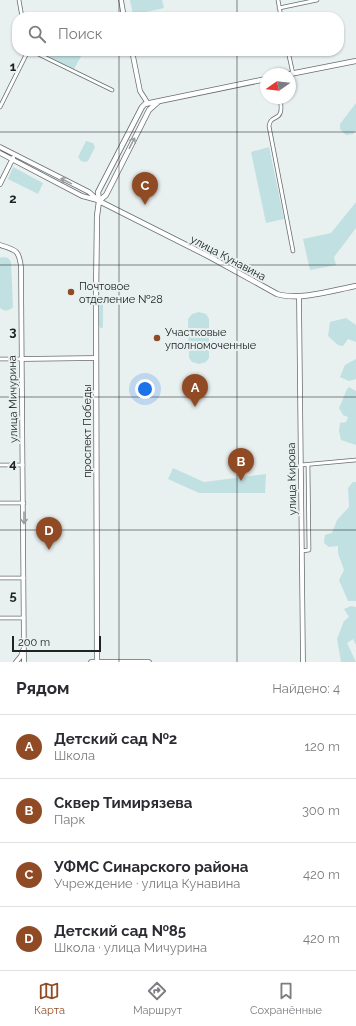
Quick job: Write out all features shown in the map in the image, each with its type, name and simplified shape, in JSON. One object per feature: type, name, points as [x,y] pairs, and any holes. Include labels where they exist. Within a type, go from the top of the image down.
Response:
[{"type":"main road","points":[[296,73],[356,61]]},
{"type":"main road","points":[[149,110],[147,102],[160,101],[260,80]]},
{"type":"main road","points":[[99,201],[106,195],[149,110],[160,101]]},
{"type":"main road","name":"проспект Победы","points":[[97,662],[96,358],[98,192],[142,107],[147,102]]},
{"type":"main road","name":"улица Кунавина","points":[[99,201],[210,257],[282,296],[299,296],[356,286]]},
{"type":"street","points":[[19,0],[21,12]]},
{"type":"street","points":[[121,0],[123,12]]},
{"type":"street","points":[[278,0],[280,12]]},
{"type":"street","points":[[279,8],[317,0]]},
{"type":"street","points":[[0,107],[26,56]]},
{"type":"street","points":[[42,56],[112,90]]},
{"type":"street","points":[[133,56],[142,107]]},
{"type":"street","points":[[289,56],[290,68]]},
{"type":"street","points":[[140,90],[147,102]]},
{"type":"street","points":[[281,104],[281,113],[271,120],[269,126],[293,251]]},
{"type":"street","name":"улица Кунавина","points":[[0,147],[89,192],[99,201]]},
{"type":"street","name":"улица Кунавина","points":[[0,153],[82,196],[99,201]]},
{"type":"street","points":[[0,184],[14,154]]},
{"type":"street","points":[[117,155],[124,158]]},
{"type":"street","name":"улица Мичурина","points":[[0,245],[14,249],[20,256],[21,267],[24,503],[24,662]]},
{"type":"street","name":"улица Кирова","points":[[299,296],[303,662]]},
{"type":"street","points":[[0,359],[96,358]]},
{"type":"street","points":[[301,465],[356,460]]},
{"type":"street","points":[[302,551],[309,550],[308,464]]},
{"type":"street","points":[[0,465],[23,465]]},
{"type":"street","points":[[0,503],[24,503]]},
{"type":"street","points":[[0,578],[24,578]]},
{"type":"street","points":[[0,618],[24,618]]},
{"type":"street","points":[[16,662],[21,656],[24,646]]},
{"type":"street","points":[[92,662],[148,662]]},
{"type":"shaded area","points":[[130,0],[162,0],[164,8],[146,12],[132,12]]},
{"type":"shaded area","points":[[47,56],[81,56],[74,69]]},
{"type":"shaded area","points":[[356,103],[356,130],[353,134],[346,135],[340,129],[340,124]]},
{"type":"shaded area","points":[[86,141],[93,143],[95,147],[88,161],[85,162],[81,161],[78,157]]},
{"type":"shaded area","points":[[269,147],[284,219],[266,223],[251,152]]},
{"type":"shaded area","points":[[13,167],[43,183],[38,194],[8,179]]},
{"type":"shaded area","points":[[356,202],[356,228],[334,257],[336,265],[310,270],[303,239],[331,233]]},
{"type":"shaded area","points":[[0,258],[8,258],[11,262],[13,307],[7,310],[0,308]]},
{"type":"shaded area","points":[[100,262],[100,296],[103,296],[102,328],[100,328],[99,325]]},
{"type":"shaded area","points":[[199,312],[206,314],[209,319],[209,358],[206,362],[199,364],[192,362],[189,358],[188,319],[192,314]]},
{"type":"shaded area","points":[[346,318],[356,325],[356,342],[348,339],[343,346],[338,345],[328,336],[330,322]]},
{"type":"shaded area","points":[[356,359],[356,379],[349,381],[340,377],[345,365]]},
{"type":"shaded area","points":[[349,387],[356,391],[356,445],[341,440],[339,431],[340,423],[346,422],[348,417],[343,415],[339,408]]},
{"type":"shaded area","points":[[173,468],[204,482],[266,474],[265,493],[199,493],[168,479]]},
{"type":"shaded area","points":[[353,482],[356,482],[356,601],[348,601],[339,580],[344,570],[338,553],[338,546],[329,547],[324,543],[325,535],[332,533],[337,520],[349,507],[348,488]]},
{"type":"shaded area","points":[[351,606],[356,607],[356,645],[353,639],[347,643],[356,662],[341,662],[337,639],[344,621],[349,617],[344,609]]},
{"type":"place","name":"УФМС Синарского района","points":[[145,205]]},
{"type":"place","name":"Почтовое отделение №28","points":[[71,292]]},
{"type":"place","name":"Участковые уполномоченные","points":[[157,338]]},
{"type":"place","name":"Детский сад №2","points":[[195,407]]},
{"type":"place","name":"Сквер Тимирязева","points":[[241,481]]},
{"type":"place","name":"Детский сад №85","points":[[49,550]]}]
